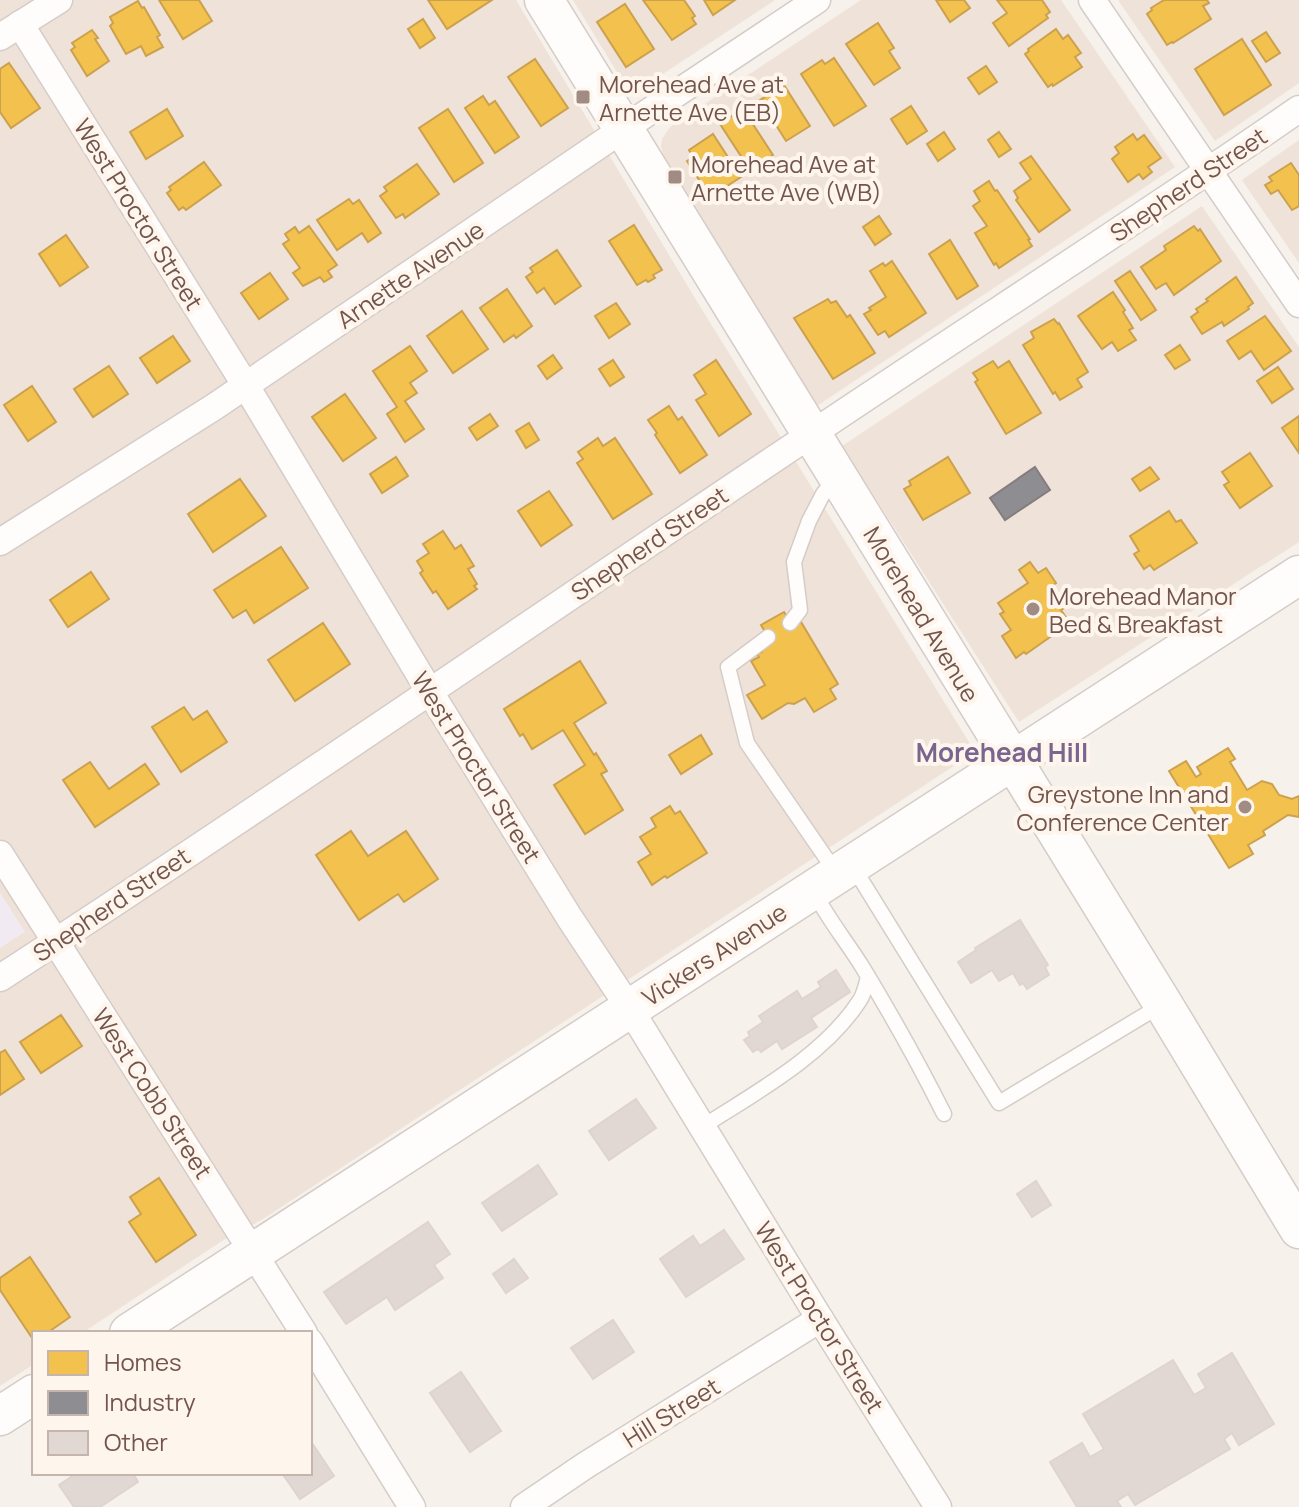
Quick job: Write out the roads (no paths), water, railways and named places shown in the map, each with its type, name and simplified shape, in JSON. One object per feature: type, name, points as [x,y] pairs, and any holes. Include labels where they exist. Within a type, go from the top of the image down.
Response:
[{"type":"street","points":[[10,30],[59,0]]},
{"type":"street","name":"Morehead Avenue","points":[[544,0],[1299,1229]]},
{"type":"street","name":"Arnette Avenue","points":[[0,542],[246,386],[817,0]]},
{"type":"street","points":[[1092,0],[1299,304]]},
{"type":"street","name":"West Proctor Street","points":[[10,30],[246,386],[430,692],[938,1507]]},
{"type":"street","name":"Shepherd Street","points":[[0,978],[1299,109]]},
{"type":"street","name":"Vickers Avenue","points":[[132,1331],[1299,575]]},
{"type":"street","name":"West Cobb Street","points":[[0,854],[303,1331]]},
{"type":"street","name":"Hill Street","points":[[524,1507],[820,1319]]},
{"type":"street","points":[[312,1345],[412,1507]]},
{"type":"street","points":[[0,1416],[32,1395]]},
{"type":"lane","points":[[790,623],[800,610],[794,562],[809,521],[837,475]]},
{"type":"lane","points":[[768,637],[728,667],[747,743],[834,876],[999,1103],[1163,1004]]},
{"type":"lane","points":[[834,876],[822,908],[918,1061],[944,1114]]},
{"type":"lane","points":[[702,1127],[780,1077],[823,1043],[862,998],[868,977]]},
{"type":"place","name":"Morehead Ave at Arnette Ave (EB)","points":[[583,97]]},
{"type":"place","name":"Morehead Ave at Arnette Ave (WB)","points":[[675,177]]},
{"type":"place","name":"Morehead Manor Bed & Breakfast","points":[[1033,609]]},
{"type":"place","name":"Greystone Inn and Conference Center","points":[[1245,807]]},
{"type":"district","name":"Morehead Hill","points":[[1002,752]]}]
